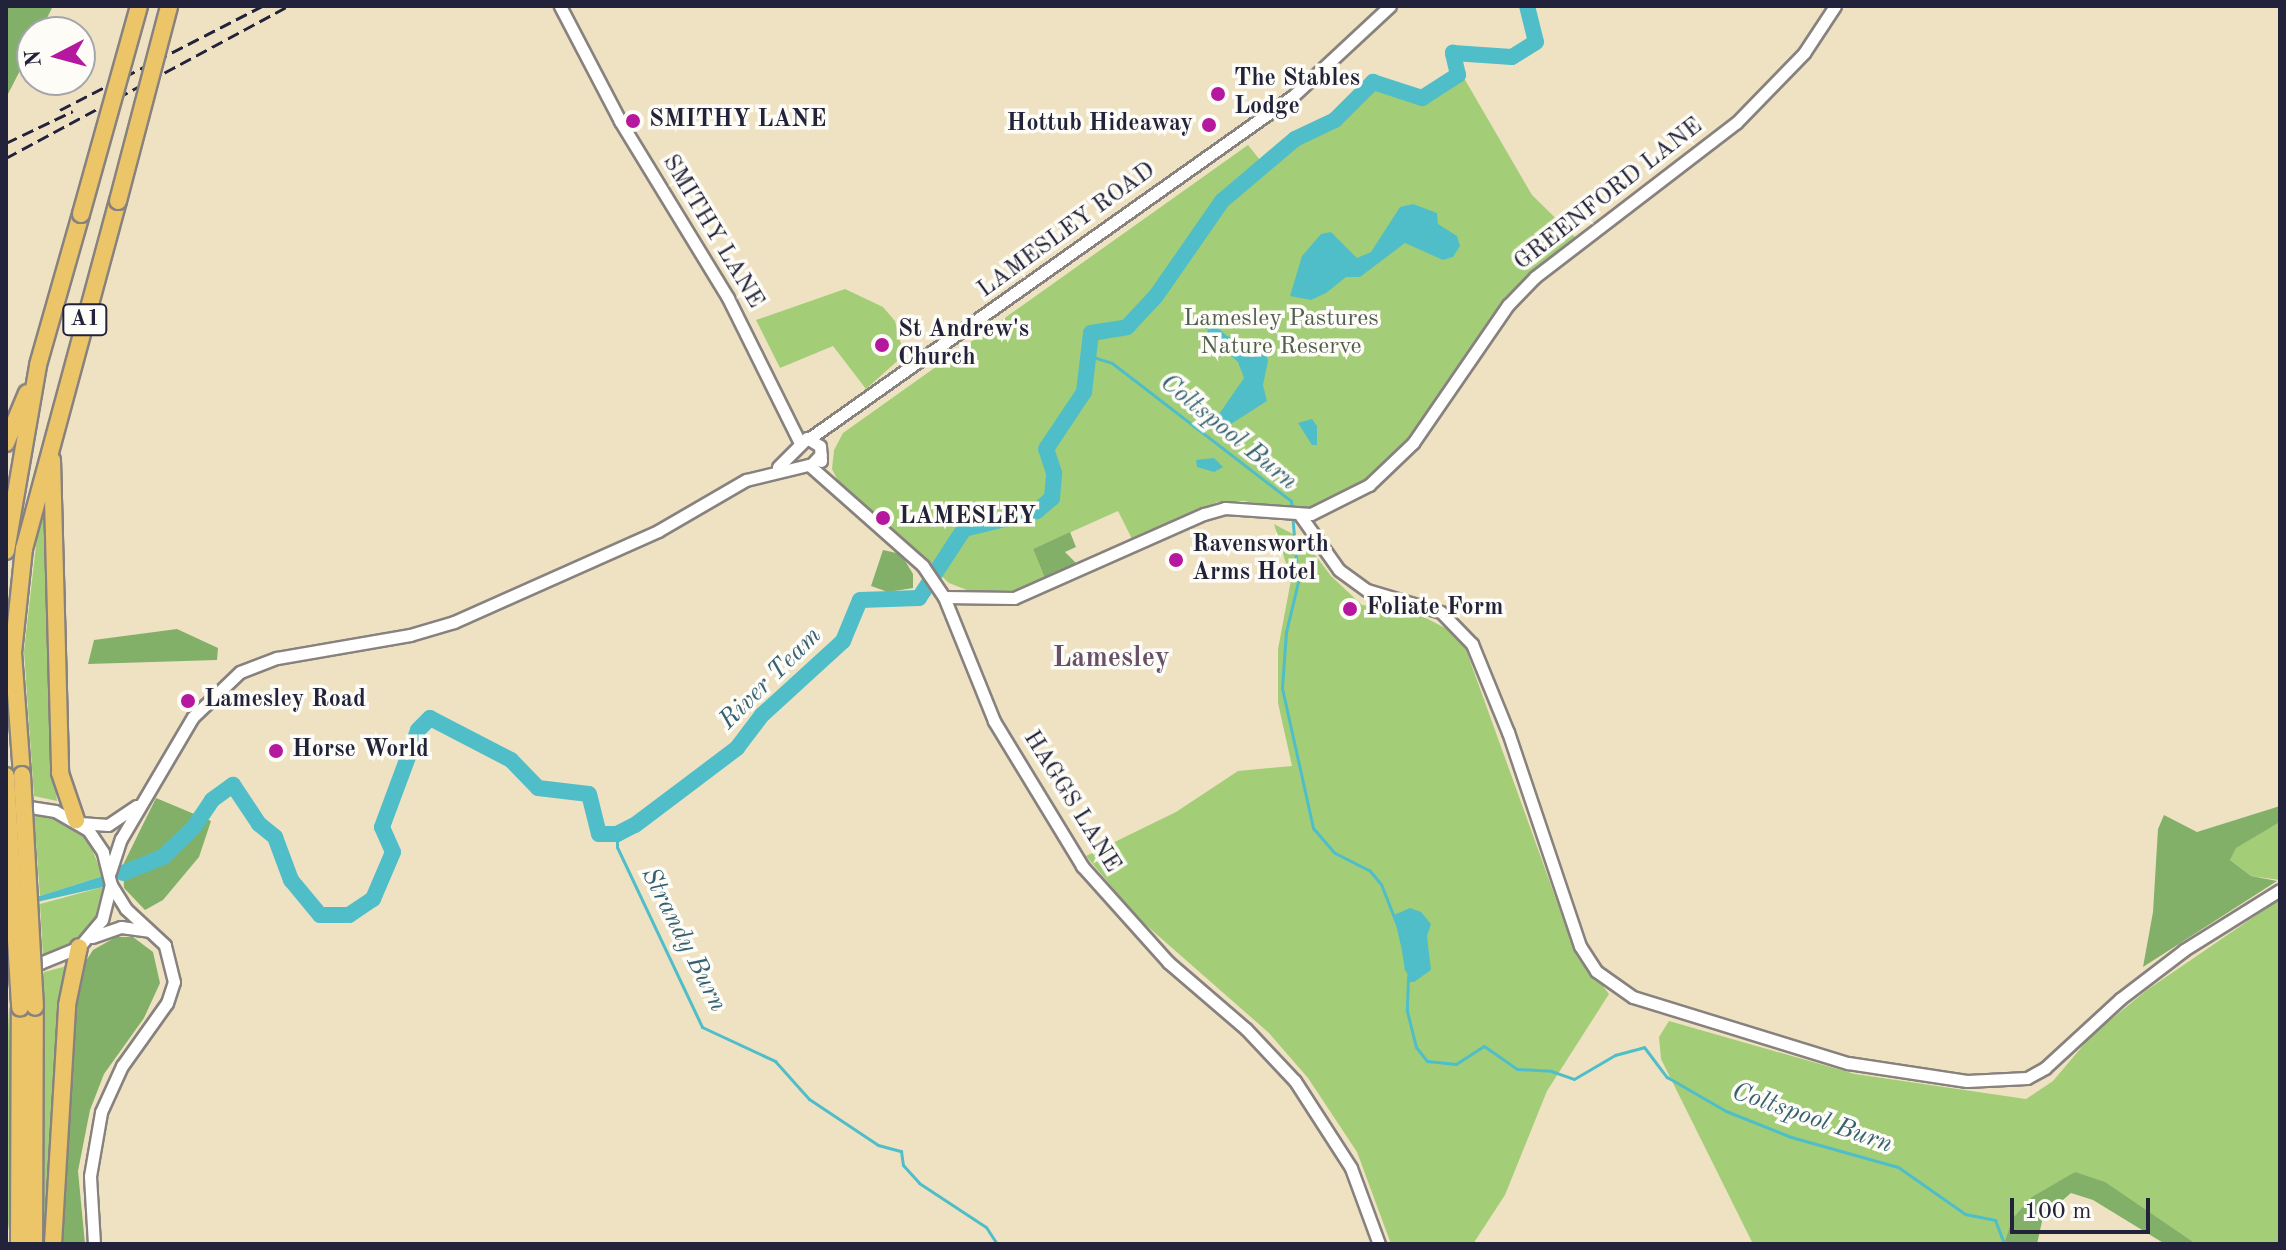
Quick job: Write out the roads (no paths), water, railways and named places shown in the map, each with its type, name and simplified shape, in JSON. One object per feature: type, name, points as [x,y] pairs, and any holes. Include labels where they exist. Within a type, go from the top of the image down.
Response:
[{"type":"highway","name":"A1","points":[[6,551],[38,365],[139,6]]},
{"type":"highway","name":"A1","points":[[34,1244],[28,1008],[11,774],[13,653],[24,549],[169,6]]},
{"type":"highway","points":[[6,443],[38,365]]},
{"type":"highway","points":[[52,438],[60,773],[78,821]]},
{"type":"highway","points":[[53,1244],[67,995],[85,943]]},
{"type":"highway","name":"A1","points":[[19,1244],[28,1008]]},
{"type":"street","name":"SMITHY LANE","points":[[560,6],[728,298],[805,440],[821,452]]},
{"type":"street","name":"LAMESLEY ROAD","points":[[805,440],[837,423],[1293,96],[1390,6]]},
{"type":"street","name":"GREENFORD LANE","points":[[943,595],[1014,598],[1225,508],[1300,515],[1351,497],[1392,466],[1413,443],[1508,305],[1535,277],[1736,123],[1804,53],[1835,6]]},
{"type":"street","name":"LAMESLEY ROAD","points":[[806,465],[821,452],[837,423]]},
{"type":"street","points":[[110,872],[145,797],[201,706],[240,672],[277,658],[410,635],[454,622],[658,531],[736,485],[772,470],[794,454],[805,440]]},
{"type":"street","name":"HAGGS LANE","points":[[821,452],[832,483]]},
{"type":"street","name":"HAGGS LANE","points":[[794,454],[832,483],[923,566],[943,595],[994,721],[1082,866],[1168,962],[1246,1029],[1295,1081],[1351,1168],[1379,1244]]},
{"type":"street","points":[[772,470],[806,465]]},
{"type":"street","points":[[1300,515],[1339,570],[1367,590],[1441,612],[1472,644],[1508,732],[1580,946],[1596,971],[1633,997],[1848,1063],[1967,1081],[2027,1078],[2045,1068],[2173,958],[2280,890]]},
{"type":"street","points":[[6,806],[43,808],[78,821],[115,822],[145,797]]},
{"type":"street","points":[[78,821],[99,843],[110,872],[111,885],[108,908],[85,943]]},
{"type":"street","points":[[94,1244],[90,1176],[101,1112],[122,1066],[167,1003],[174,982],[169,951],[126,909],[111,885]]},
{"type":"street","points":[[6,963],[40,963],[121,927],[150,931]]},
{"type":"water","points":[[1413,204],[1437,213],[1438,224],[1457,236],[1460,246],[1453,257],[1443,260],[1405,243],[1360,277],[1346,277],[1311,300],[1290,296],[1302,256],[1321,234],[1331,232],[1357,258],[1371,252],[1400,207]]},
{"type":"water","points":[[1209,320],[1227,336],[1265,350],[1268,361],[1263,385],[1267,401],[1223,429],[1217,417],[1244,378],[1238,362],[1207,334]]},
{"type":"water","points":[[1312,419],[1317,426],[1317,445],[1312,445],[1298,423]]},
{"type":"water","points":[[1214,458],[1223,467],[1214,472],[1197,467],[1196,460]]},
{"type":"water","points":[[103,876],[103,887],[6,909],[6,900],[40,896]]},
{"type":"water","points":[[1410,908],[1421,912],[1431,924],[1427,936],[1431,970],[1414,982],[1409,982],[1394,915]]},
{"type":"waterway","name":"River Team","points":[[123,873],[163,857],[194,827],[212,800],[233,785],[259,824],[275,837],[291,880],[320,915],[349,915],[373,899],[393,852],[382,827],[418,730],[430,718],[511,760],[538,788],[589,794],[599,834],[617,834],[635,825],[737,748],[762,715],[843,641],[860,600],[919,598],[964,529],[1037,511],[1052,498],[1054,473],[1046,449],[1084,392],[1091,333],[1127,327],[1156,296],[1222,201],[1295,139],[1335,120],[1373,82],[1422,98],[1458,75],[1453,53],[1512,57],[1536,42],[1527,6]]},
{"type":"waterway","name":"Coltspool Burn","points":[[1086,355],[1112,363],[1291,501],[1298,582],[1286,632],[1282,688],[1313,828],[1335,853],[1370,871],[1381,884],[1401,935],[1406,970]]},
{"type":"waterway","name":"Strandy Burn","points":[[617,834],[617,847],[702,1027],[775,1061],[809,1099],[878,1145],[901,1151],[903,1165],[919,1183],[986,1227],[997,1244]]},
{"type":"waterway","name":"Coltspool Burn","points":[[1408,977],[1407,1011],[1416,1047],[1427,1061],[1456,1064],[1484,1046],[1517,1069],[1551,1071],[1574,1079],[1615,1055],[1644,1047],[1667,1077],[1726,1111],[1791,1137],[1898,1167],[1965,1214],[1995,1220],[2004,1244]]},
{"type":"railway","points":[[60,110],[262,6]]},
{"type":"railway","points":[[6,158],[288,6]]},
{"type":"railway","points":[[6,143],[73,111]]},
{"type":"place","name":"The Stables Lodge","points":[[1218,94]]},
{"type":"place","name":"SMITHY LANE","points":[[633,121]]},
{"type":"place","name":"Hottub Hideaway","points":[[1209,125]]},
{"type":"place","name":"St Andrew's Church","points":[[882,345]]},
{"type":"place","name":"LAMESLEY","points":[[883,518]]},
{"type":"place","name":"Ravensworth Arms Hotel","points":[[1176,560]]},
{"type":"place","name":"Foliate Form","points":[[1350,609]]},
{"type":"place","name":"Lamesley Road","points":[[188,701]]},
{"type":"place","name":"Horse World","points":[[276,751]]},
{"type":"district","name":"Lamesley","points":[[1111,659]]},
{"type":"park label","name":"Lamesley Pastures Nature Reserve","points":[[1281,334]]}]
